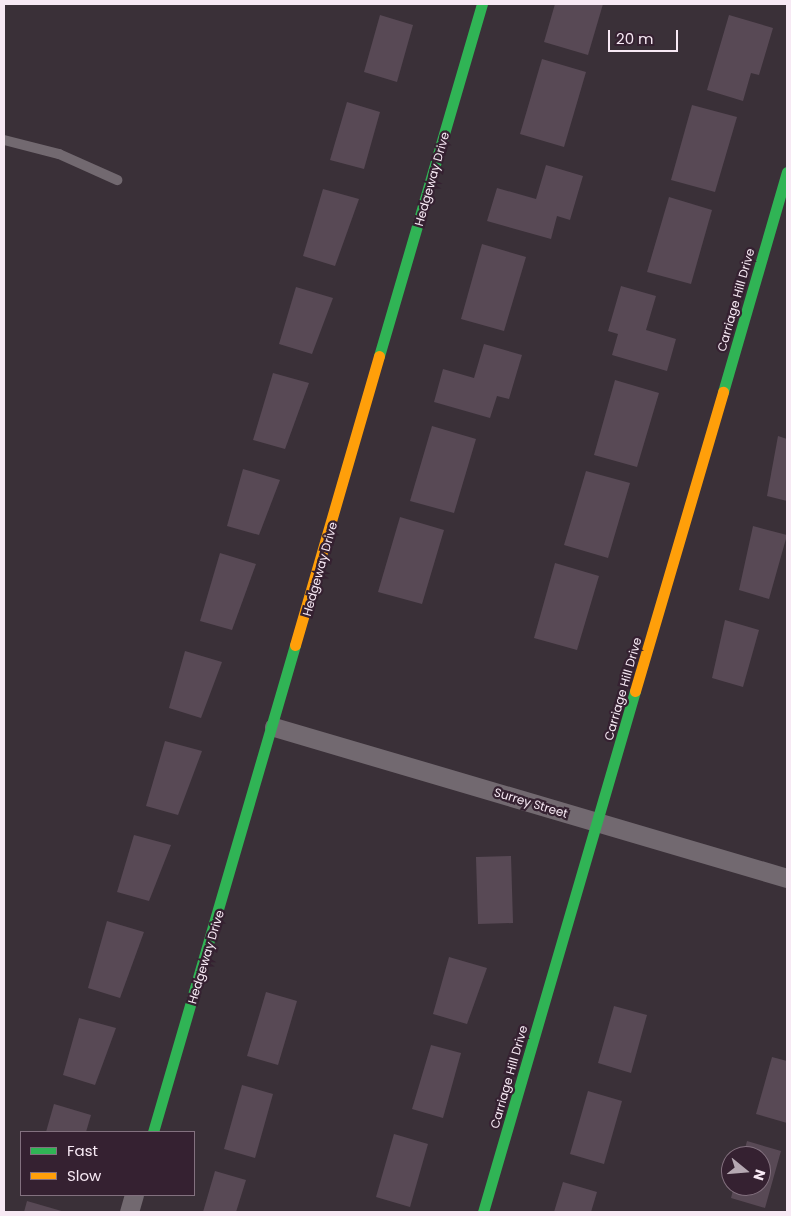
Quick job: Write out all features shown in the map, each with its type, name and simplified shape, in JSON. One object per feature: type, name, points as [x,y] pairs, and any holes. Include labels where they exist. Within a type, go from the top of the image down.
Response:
[{"type":"street","name":"Hedgeway Drive","points":[[153,1131],[274,727],[482,4]]},
{"type":"street","name":"Carriage Hill Drive","points":[[483,1212],[598,824],[787,172]]},
{"type":"street","name":"Surrey Street","points":[[274,727],[598,824],[787,878]]},
{"type":"street","points":[[129,1212],[134,1196]]},
{"type":"lane","points":[[4,140],[59,154],[117,180]]},
{"type":"building","points":[[555,4],[603,4],[588,55],[544,42]]},
{"type":"building","points":[[380,15],[413,25],[397,82],[364,72]]},
{"type":"building","points":[[729,15],[773,28],[759,75],[751,73],[743,101],[707,90]]},
{"type":"building","points":[[542,59],[586,72],[564,147],[520,134]]},
{"type":"building","points":[[347,102],[380,112],[364,169],[330,160]]},
{"type":"building","points":[[692,105],[737,117],[715,192],[671,180]]},
{"type":"building","points":[[546,165],[583,176],[570,220],[557,216],[551,239],[487,221],[497,188],[536,199]]},
{"type":"building","points":[[323,189],[359,199],[335,266],[303,256]]},
{"type":"building","points":[[669,197],[712,210],[691,284],[647,272]]},
{"type":"building","points":[[482,244],[526,257],[504,331],[461,319]]},
{"type":"building","points":[[621,286],[656,296],[646,330],[676,339],[667,371],[612,355],[618,334],[608,331]]},
{"type":"building","points":[[296,287],[333,298],[312,354],[279,344]]},
{"type":"building","points":[[484,344],[522,355],[509,399],[497,396],[490,418],[434,402],[443,369],[474,378]]},
{"type":"building","points":[[273,373],[309,383],[285,449],[253,440]]},
{"type":"building","points":[[615,380],[659,393],[637,467],[594,455]]},
{"type":"building","points":[[432,426],[476,439],[454,513],[410,501]]},
{"type":"building","points":[[778,436],[787,439],[787,501],[767,496]]},
{"type":"building","points":[[243,469],[280,480],[259,535],[227,526]]},
{"type":"building","points":[[586,471],[630,483],[608,558],[564,545]]},
{"type":"building","points":[[400,517],[444,530],[422,604],[378,592]]},
{"type":"building","points":[[753,526],[787,535],[769,599],[739,590]]},
{"type":"building","points":[[220,553],[256,564],[232,630],[200,621]]},
{"type":"building","points":[[555,563],[599,576],[577,650],[534,638]]},
{"type":"building","points":[[725,620],[759,630],[743,687],[712,678]]},
{"type":"building","points":[[185,651],[222,662],[201,718],[169,708]]},
{"type":"building","points":[[165,741],[202,751],[178,815],[146,806]]},
{"type":"building","points":[[134,835],[171,845],[149,901],[117,892]]},
{"type":"building","points":[[511,856],[513,923],[478,924],[476,857]]},
{"type":"building","points":[[107,921],[144,932],[120,998],[88,988]]},
{"type":"building","points":[[449,957],[487,968],[467,1024],[433,1014]]},
{"type":"building","points":[[266,992],[297,1001],[278,1065],[247,1056]]},
{"type":"building","points":[[614,1006],[647,1015],[631,1073],[598,1063]]},
{"type":"building","points":[[79,1018],[116,1028],[95,1085],[63,1075]]},
{"type":"building","points":[[431,1045],[461,1053],[443,1118],[412,1109]]},
{"type":"building","points":[[772,1057],[787,1061],[787,1123],[756,1114]]},
{"type":"building","points":[[242,1085],[273,1094],[255,1158],[224,1149]]},
{"type":"building","points":[[588,1091],[622,1101],[604,1164],[570,1154]]},
{"type":"building","points":[[54,1104],[91,1115],[86,1131],[46,1131]]},
{"type":"building","points":[[394,1134],[428,1144],[410,1207],[376,1197]]},
{"type":"building","points":[[747,1141],[764,1146],[746,1146]]},
{"type":"building","points":[[771,1148],[781,1151],[771,1187]]},
{"type":"building","points":[[215,1171],[246,1180],[236,1212],[203,1212]]},
{"type":"building","points":[[563,1182],[597,1192],[591,1212],[554,1212]]},
{"type":"building","points":[[732,1196],[768,1196],[765,1208],[731,1198]]},
{"type":"building","points":[[27,1201],[65,1212],[24,1212]]},
{"type":"traffic: fast","points":[[379,356],[482,4]]},
{"type":"traffic: fast","points":[[723,392],[787,172]]},
{"type":"traffic: fast","points":[[153,1131],[295,645]]},
{"type":"traffic: fast","points":[[483,1212],[635,691]]},
{"type":"traffic: slow","points":[[295,645],[379,356]]},
{"type":"traffic: slow","points":[[635,691],[723,392]]}]
